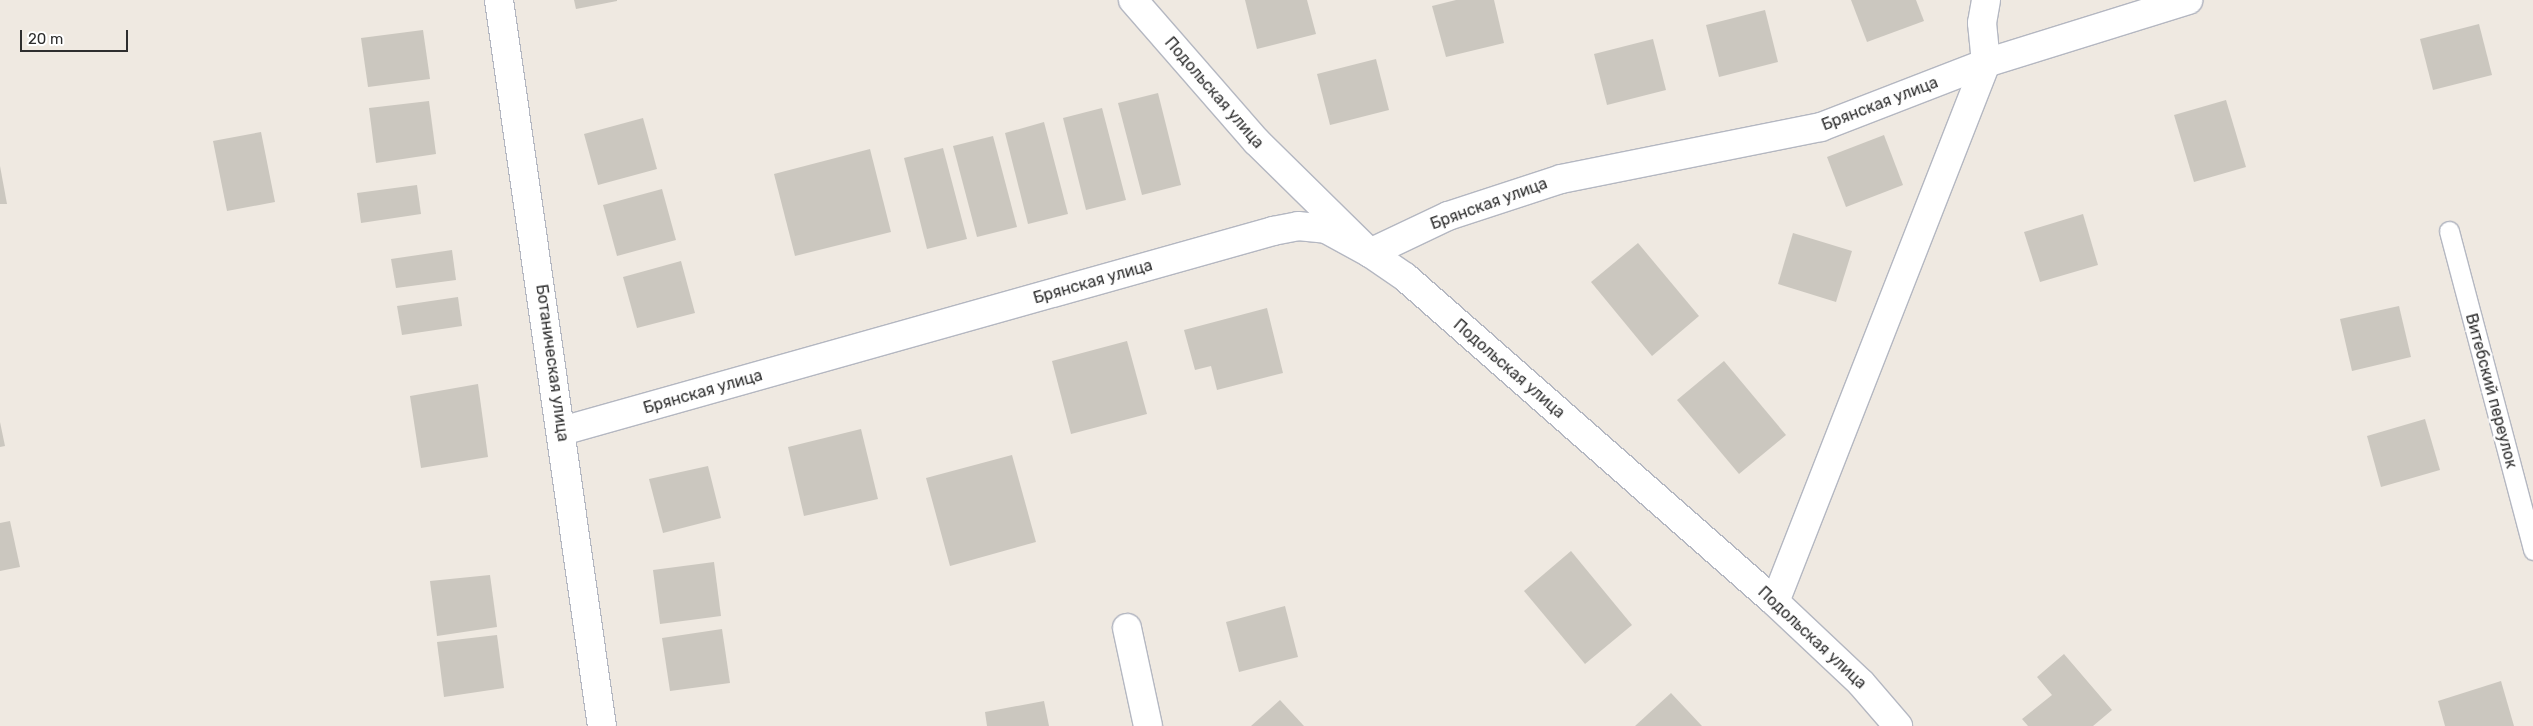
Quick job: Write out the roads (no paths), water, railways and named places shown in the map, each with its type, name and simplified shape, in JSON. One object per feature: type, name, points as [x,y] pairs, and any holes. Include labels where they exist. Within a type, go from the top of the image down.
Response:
[{"type":"street","name":"Ботаническая улица","points":[[499,0],[562,431],[602,726]]},
{"type":"street","name":"Подольская улица","points":[[1133,0],[1256,142],[1370,254],[1405,277],[1775,602],[1861,683],[1898,726]]},
{"type":"street","points":[[1775,602],[1986,63],[1982,22],[1986,0]]},
{"type":"street","name":"Брянская улица","points":[[562,431],[1273,231],[1298,226],[1326,229],[1370,254],[1448,216],[1561,178],[1821,127],[1986,63],[2188,0]]},
{"type":"street","points":[[1127,628],[1148,726]]},
{"type":"lane","name":"Витебский переулок","points":[[2450,231],[2533,550]]}]
